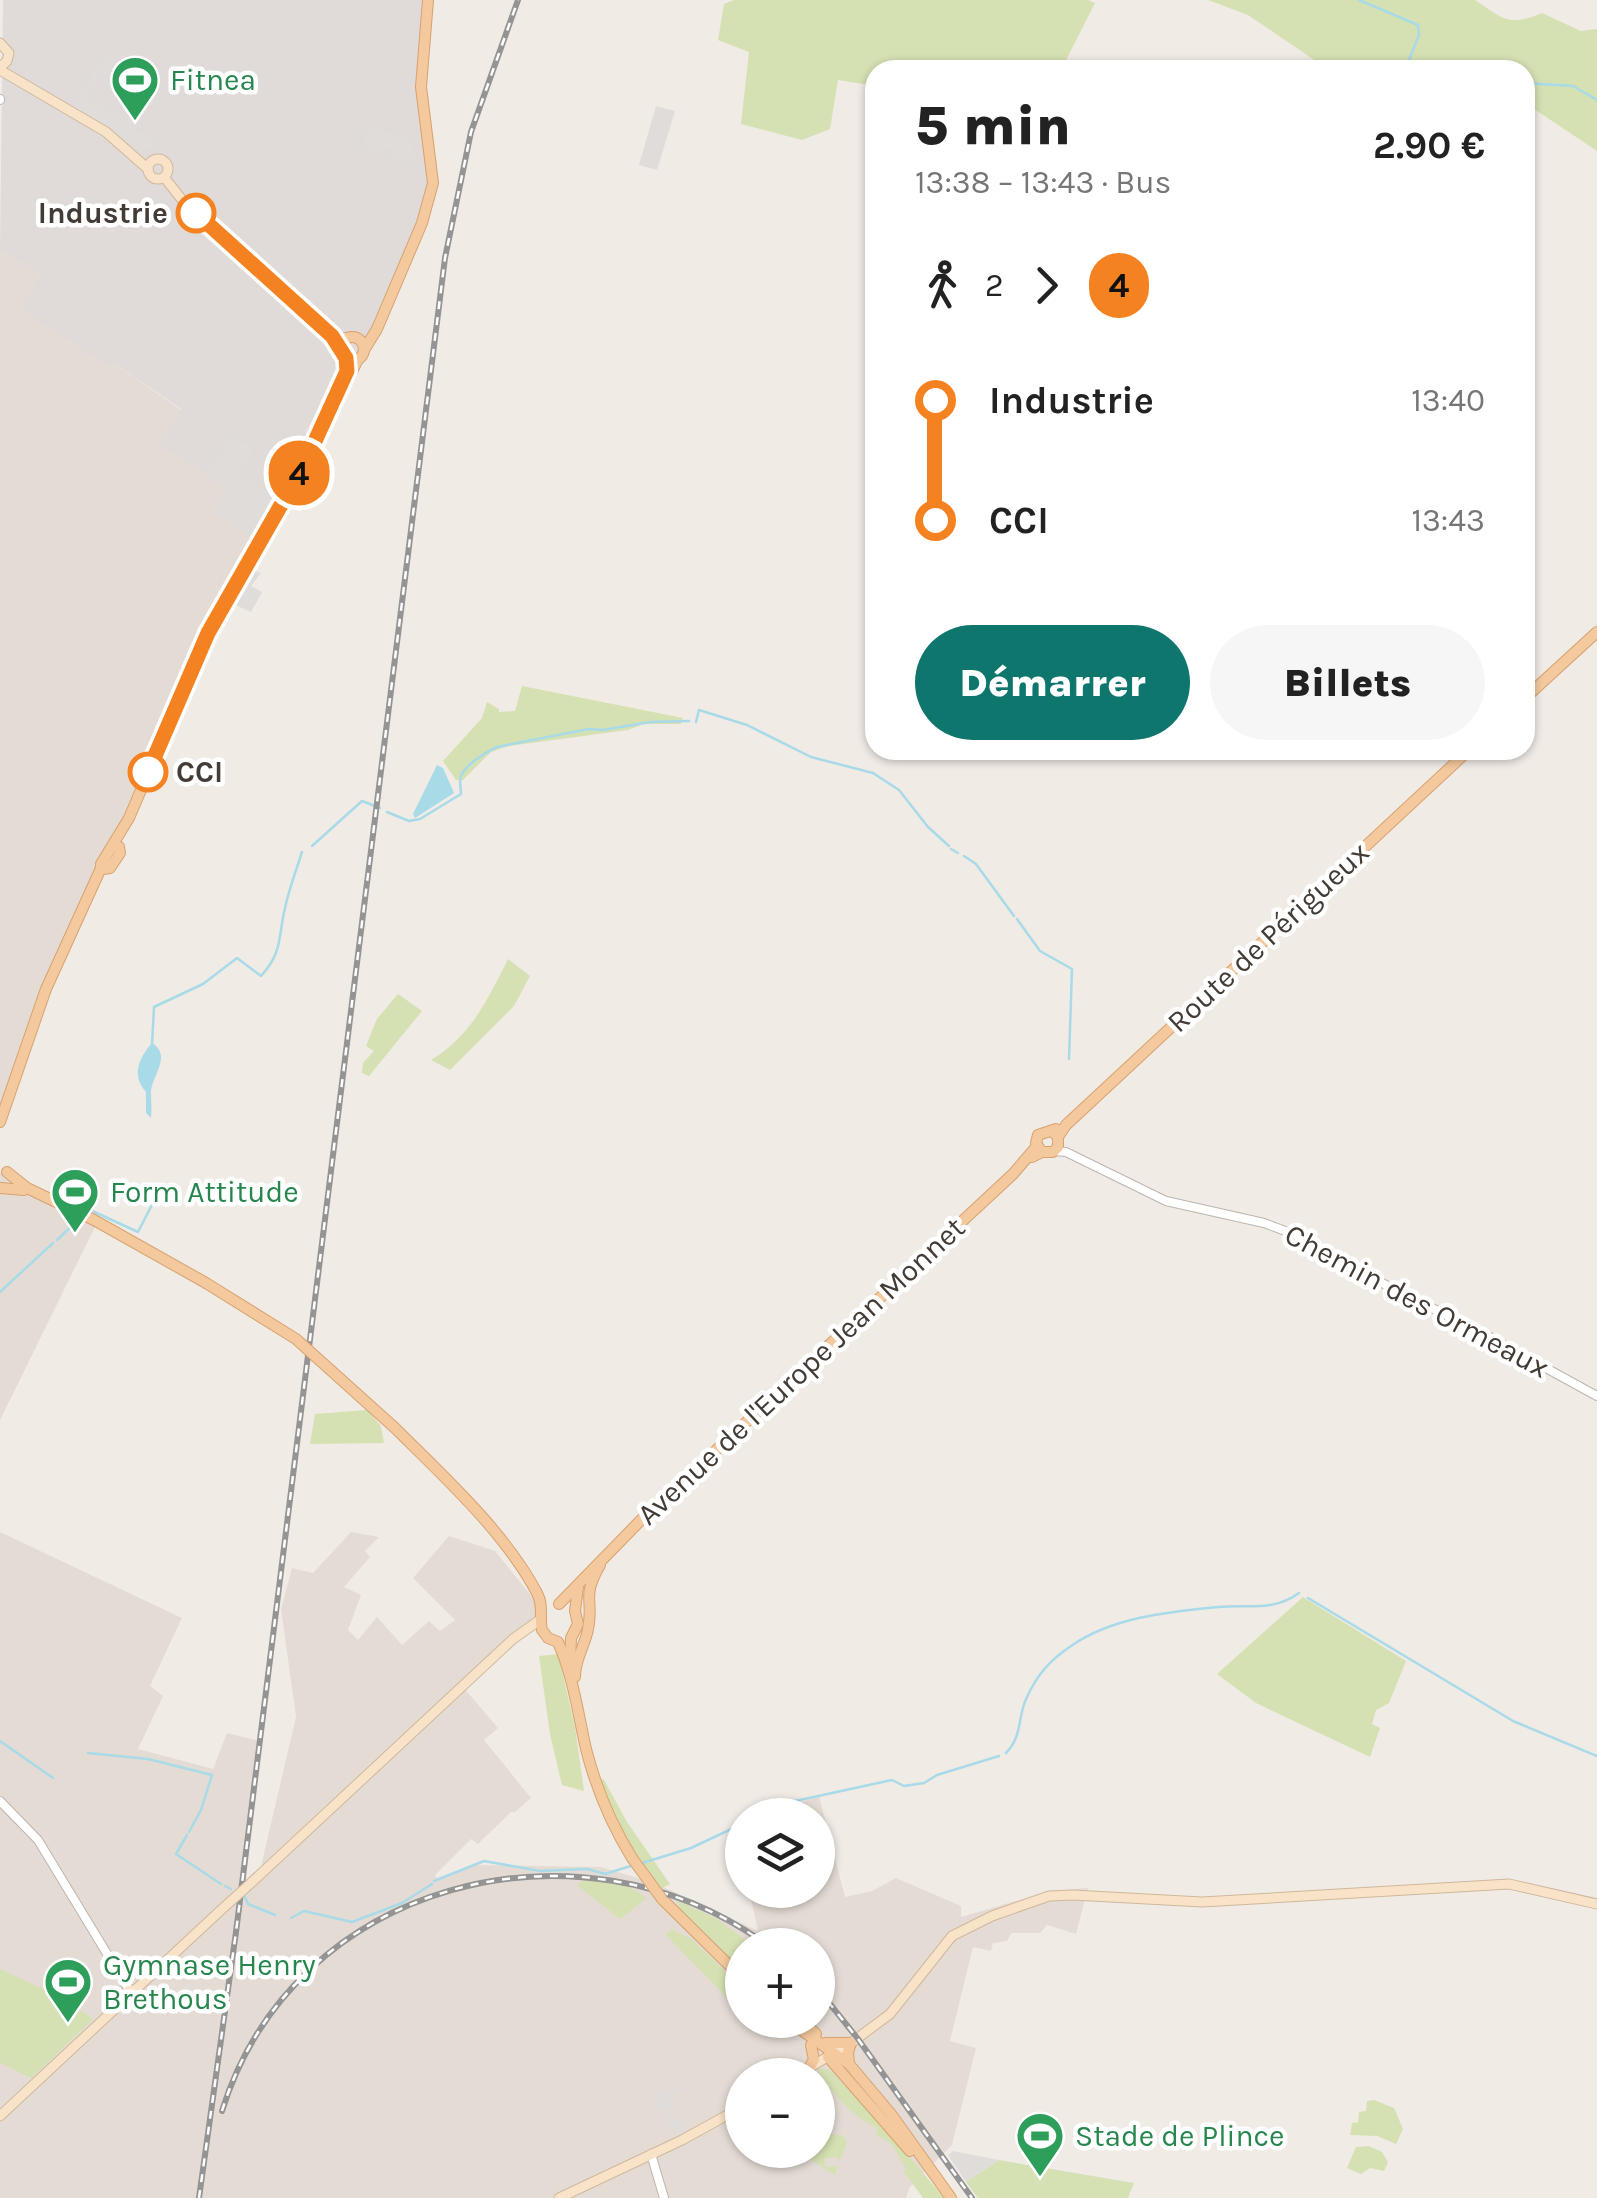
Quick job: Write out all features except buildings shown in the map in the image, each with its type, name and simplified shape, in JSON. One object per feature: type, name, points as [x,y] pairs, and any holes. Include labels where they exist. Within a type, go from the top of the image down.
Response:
[{"type":"main road","points":[[352,354],[377,330],[422,223],[433,183],[421,86],[428,0]]},
{"type":"main road","points":[[0,43],[7,49],[4,72],[106,132],[133,155],[151,165],[166,163],[164,177]]},
{"type":"main road","points":[[151,165],[154,178],[164,177]]},
{"type":"main road","points":[[164,177],[196,213],[352,354]]},
{"type":"main road","points":[[332,336],[352,338],[377,330]]},
{"type":"main road","points":[[0,1122],[34,1022],[153,763],[195,659],[316,442],[347,371],[352,338]]},
{"type":"main road","points":[[352,338],[352,354]]},
{"type":"main road","points":[[1535,689],[1597,632]]},
{"type":"main road","name":"Route de Périgueux","points":[[1040,1149],[1040,1132],[1058,1143],[1066,1124],[1458,760]]},
{"type":"main road","points":[[1040,1149],[1058,1143]]},
{"type":"main road","name":"Avenue de l'Europe Jean Monnet","points":[[557,1604],[1040,1149]]},
{"type":"main road","points":[[4,1166],[0,1188],[22,1190],[67,1206]]},
{"type":"main road","points":[[4,1166],[27,1188],[206,1283],[296,1339],[478,1510],[538,1593],[574,1611]]},
{"type":"main road","points":[[576,1703],[576,1662],[589,1626],[587,1593],[607,1553]]},
{"type":"main road","points":[[578,1586],[574,1611],[578,1624],[569,1652],[571,1678],[601,1797],[632,1858],[662,1899],[725,1961]]},
{"type":"main road","points":[[538,1593],[546,1636]]},
{"type":"main road","points":[[0,2116],[119,2005],[126,2006],[135,1995],[132,1990],[513,1639],[557,1604]]},
{"type":"main road","points":[[513,1639],[546,1636],[558,1642],[572,1638]]},
{"type":"main road","points":[[558,1642],[571,1678]]},
{"type":"main road","points":[[826,2058],[851,2044],[897,2006],[938,1950],[962,1929],[1049,1896],[1202,1902],[1509,1884],[1597,1904]]},
{"type":"main road","points":[[807,2038],[814,2058]]},
{"type":"main road","points":[[813,2038],[862,2082]]},
{"type":"main road","points":[[817,2038],[825,2044],[836,2068],[950,2198]]},
{"type":"main road","points":[[825,2044],[851,2044]]},
{"type":"main road","points":[[849,2064],[851,2044]]},
{"type":"main road","points":[[812,2045],[849,2064],[891,2114],[950,2198]]},
{"type":"main road","points":[[559,2198],[725,2116]]},
{"type":"street","name":"Chemin des Ormeaux","points":[[1058,1143],[1166,1201],[1264,1223],[1296,1235],[1597,1396]]},
{"type":"street","points":[[0,1801],[38,1840],[132,1990]]},
{"type":"street","points":[[651,2154],[664,2198]]},
{"type":"shaded area","points":[[3,0],[428,0],[420,86],[435,193],[363,350],[279,516],[158,445],[181,409],[112,362],[108,366],[19,308],[40,275],[0,250]]},
{"type":"shaded area","points":[[106,55],[139,74],[131,88],[103,71],[87,98],[137,127],[135,131],[157,139],[152,148],[139,151],[74,107],[100,59]]},
{"type":"shaded area","points":[[656,106],[675,111],[657,170],[639,165]]},
{"type":"shaded area","points":[[368,127],[412,139],[416,164],[390,156],[392,150],[381,146],[378,153],[362,147]]},
{"type":"shaded area","points":[[0,250],[40,275],[20,308],[112,362],[181,410],[159,445],[279,516],[239,588],[45,984],[0,1127]]},
{"type":"shaded area","points":[[232,436],[254,449],[239,475],[276,497],[253,539],[213,511],[227,489],[206,476]]},
{"type":"shaded area","points":[[250,569],[261,573],[251,586],[262,592],[251,612],[231,603]]},
{"type":"shaded area","points":[[0,1173],[95,1227],[0,1420]]},
{"type":"shaded area","points":[[0,1532],[182,1618],[150,1686],[163,1696],[138,1749],[213,1769],[227,1733],[259,1741],[246,1879],[261,1866],[296,1717],[281,1609],[292,1568],[313,1573],[351,1532],[379,1537],[365,1551],[370,1557],[344,1587],[361,1595],[348,1630],[358,1640],[377,1617],[402,1645],[429,1621],[440,1631],[455,1620],[413,1578],[449,1536],[495,1551],[545,1613],[463,1687],[498,1728],[484,1740],[531,1798],[478,1844],[471,1839],[435,1875],[437,1879],[477,1865],[601,1867],[657,1884],[752,1928],[725,1928],[725,2038],[835,2038],[835,1928],[757,1928],[753,1908],[835,1908],[835,1858],[845,1897],[872,1891],[896,1878],[961,1906],[961,1917],[1050,1891],[1088,1888],[1076,1934],[1047,1925],[1040,1933],[1011,1933],[1007,1941],[993,1943],[991,1951],[973,1947],[950,2041],[976,2048],[952,2145],[910,2187],[906,2198],[0,2198]]},
{"type":"shaded area","points":[[680,2088],[681,2092],[672,2094],[674,2120],[683,2120],[684,2132],[676,2133],[667,2131],[668,2110],[654,2110],[653,2091]]},
{"type":"shaded area","points":[[953,2151],[999,2160],[966,2182],[948,2155]]},
{"type":"green space","points":[[734,0],[1095,3],[1066,60],[865,60],[865,84],[838,80],[830,129],[802,140],[741,124],[749,52],[718,40],[724,4]]},
{"type":"green space","points":[[1208,0],[1475,0],[1507,19],[1521,20],[1542,13],[1581,31],[1597,29],[1597,151],[1535,110],[1535,60],[1314,60],[1248,15]]},
{"type":"green space","points":[[522,686],[683,718],[681,724],[644,724],[628,730],[509,746],[491,752],[463,780],[456,780],[443,761],[482,718],[487,702],[499,712],[515,711]]},
{"type":"green space","points":[[508,959],[530,976],[514,1006],[450,1070],[431,1060],[467,1028]]},
{"type":"green space","points":[[398,994],[422,1011],[369,1076],[362,1073],[363,1063],[374,1051],[366,1046],[377,1019]]},
{"type":"green space","points":[[367,1410],[381,1426],[384,1443],[310,1444],[315,1414]]},
{"type":"green space","points":[[1303,1597],[1406,1661],[1389,1703],[1376,1710],[1372,1724],[1380,1728],[1370,1757],[1256,1703],[1217,1674]]},
{"type":"green space","points":[[558,1654],[575,1727],[584,1791],[562,1785],[550,1734],[539,1656]]},
{"type":"green space","points":[[603,1778],[627,1822],[670,1884],[660,1889],[626,1838]]},
{"type":"green space","points":[[587,1878],[624,1884],[647,1898],[620,1919],[577,1885]]},
{"type":"green space","points":[[676,1900],[729,1928],[725,1928],[725,1953],[683,1915]]},
{"type":"green space","points":[[672,1929],[691,1939],[725,1971],[725,1996],[666,1935]]},
{"type":"green space","points":[[0,1969],[60,1997],[93,2019],[31,2078],[0,2063]]},
{"type":"green space","points":[[835,2075],[847,2083],[944,2198],[923,2198],[904,2172],[906,2169],[892,2144],[835,2094]]},
{"type":"green space","points":[[1367,2101],[1394,2108],[1403,2129],[1396,2144],[1377,2136],[1350,2135],[1359,2112],[1366,2111]]},
{"type":"green space","points":[[835,2135],[843,2136],[847,2143],[840,2161],[836,2157]]},
{"type":"green space","points":[[1369,2146],[1382,2152],[1388,2162],[1384,2171],[1370,2168],[1361,2174],[1347,2168],[1356,2147]]},
{"type":"green space","name":"Stade de Plince","points":[[999,2160],[1134,2183],[1128,2198],[978,2198],[966,2182]]},
{"type":"water","points":[[437,765],[443,768],[454,793],[415,818],[413,814]]},
{"type":"water","points":[[152,1043],[161,1060],[152,1087],[151,1118],[146,1113],[146,1092],[138,1073],[140,1061]]},
{"type":"waterway","points":[[1359,0],[1418,25],[1419,35],[1409,60]]},
{"type":"waterway","points":[[1535,84],[1573,86],[1597,100]]},
{"type":"waterway","points":[[696,722],[699,710],[747,725],[811,757],[873,773],[899,790],[928,827],[949,846]]},
{"type":"waterway","points":[[387,812],[409,821],[420,819],[461,794],[464,772],[497,747],[589,729],[689,721]]},
{"type":"waterway","points":[[312,846],[362,801],[380,808]]},
{"type":"waterway","points":[[951,849],[958,853]]},
{"type":"waterway","points":[[152,1045],[154,1007],[203,984],[237,958],[261,976],[268,967],[276,952],[302,852]]},
{"type":"waterway","points":[[964,856],[976,864],[1014,916]]},
{"type":"waterway","points":[[1017,919],[1040,951],[1072,969],[1069,1059]]},
{"type":"waterway","points":[[88,1209],[138,1232],[157,1195],[156,1188]]},
{"type":"waterway","points":[[57,1240],[77,1221]]},
{"type":"waterway","points":[[0,1292],[53,1243]]},
{"type":"waterway","points":[[1006,1753],[1015,1740],[1024,1704],[1040,1675],[1087,1636],[1142,1618],[1218,1607],[1270,1605],[1299,1593]]},
{"type":"waterway","points":[[1308,1598],[1513,1721],[1597,1756]]},
{"type":"waterway","points":[[0,1741],[53,1778]]},
{"type":"waterway","points":[[88,1753],[148,1759],[212,1775],[189,1832]]},
{"type":"waterway","points":[[809,1798],[892,1780],[904,1786],[924,1783],[937,1775],[999,1756]]},
{"type":"waterway","points":[[642,1863],[691,1848],[725,1832]]},
{"type":"waterway","points":[[187,1835],[176,1854],[221,1884]]},
{"type":"waterway","points":[[434,1881],[484,1861],[540,1871],[587,1869],[605,1874],[634,1865]]},
{"type":"waterway","points":[[291,1918],[304,1911],[352,1922],[402,1903],[432,1884]]},
{"type":"waterway","points":[[225,1886],[231,1889]]},
{"type":"waterway","points":[[245,1897],[248,1904],[275,1915]]},
{"type":"railway","points":[[199,2198],[236,1932],[445,258],[471,132],[518,0]]},
{"type":"railway","points":[[222,2111],[258,2032],[311,1969],[376,1921],[451,1890],[531,1877],[613,1881],[693,1903],[737,1928]]},
{"type":"railway","points":[[835,2010],[972,2198]]},
{"type":"bus line","name":"4","points":[[148,772],[195,659],[305,463],[347,371],[346,358],[332,336],[196,213]]},
{"type":"place","name":"Fitnea","points":[[135,122]]},
{"type":"place","name":"Industrie","points":[[196,213]]},
{"type":"place","name":"CCI","points":[[148,772]]},
{"type":"place","name":"Form Attitude","points":[[75,1234]]},
{"type":"place","name":"Gymnase Henry Brethous","points":[[68,2024]]},
{"type":"place","name":"Stade de Plince","points":[[1040,2178]]}]
